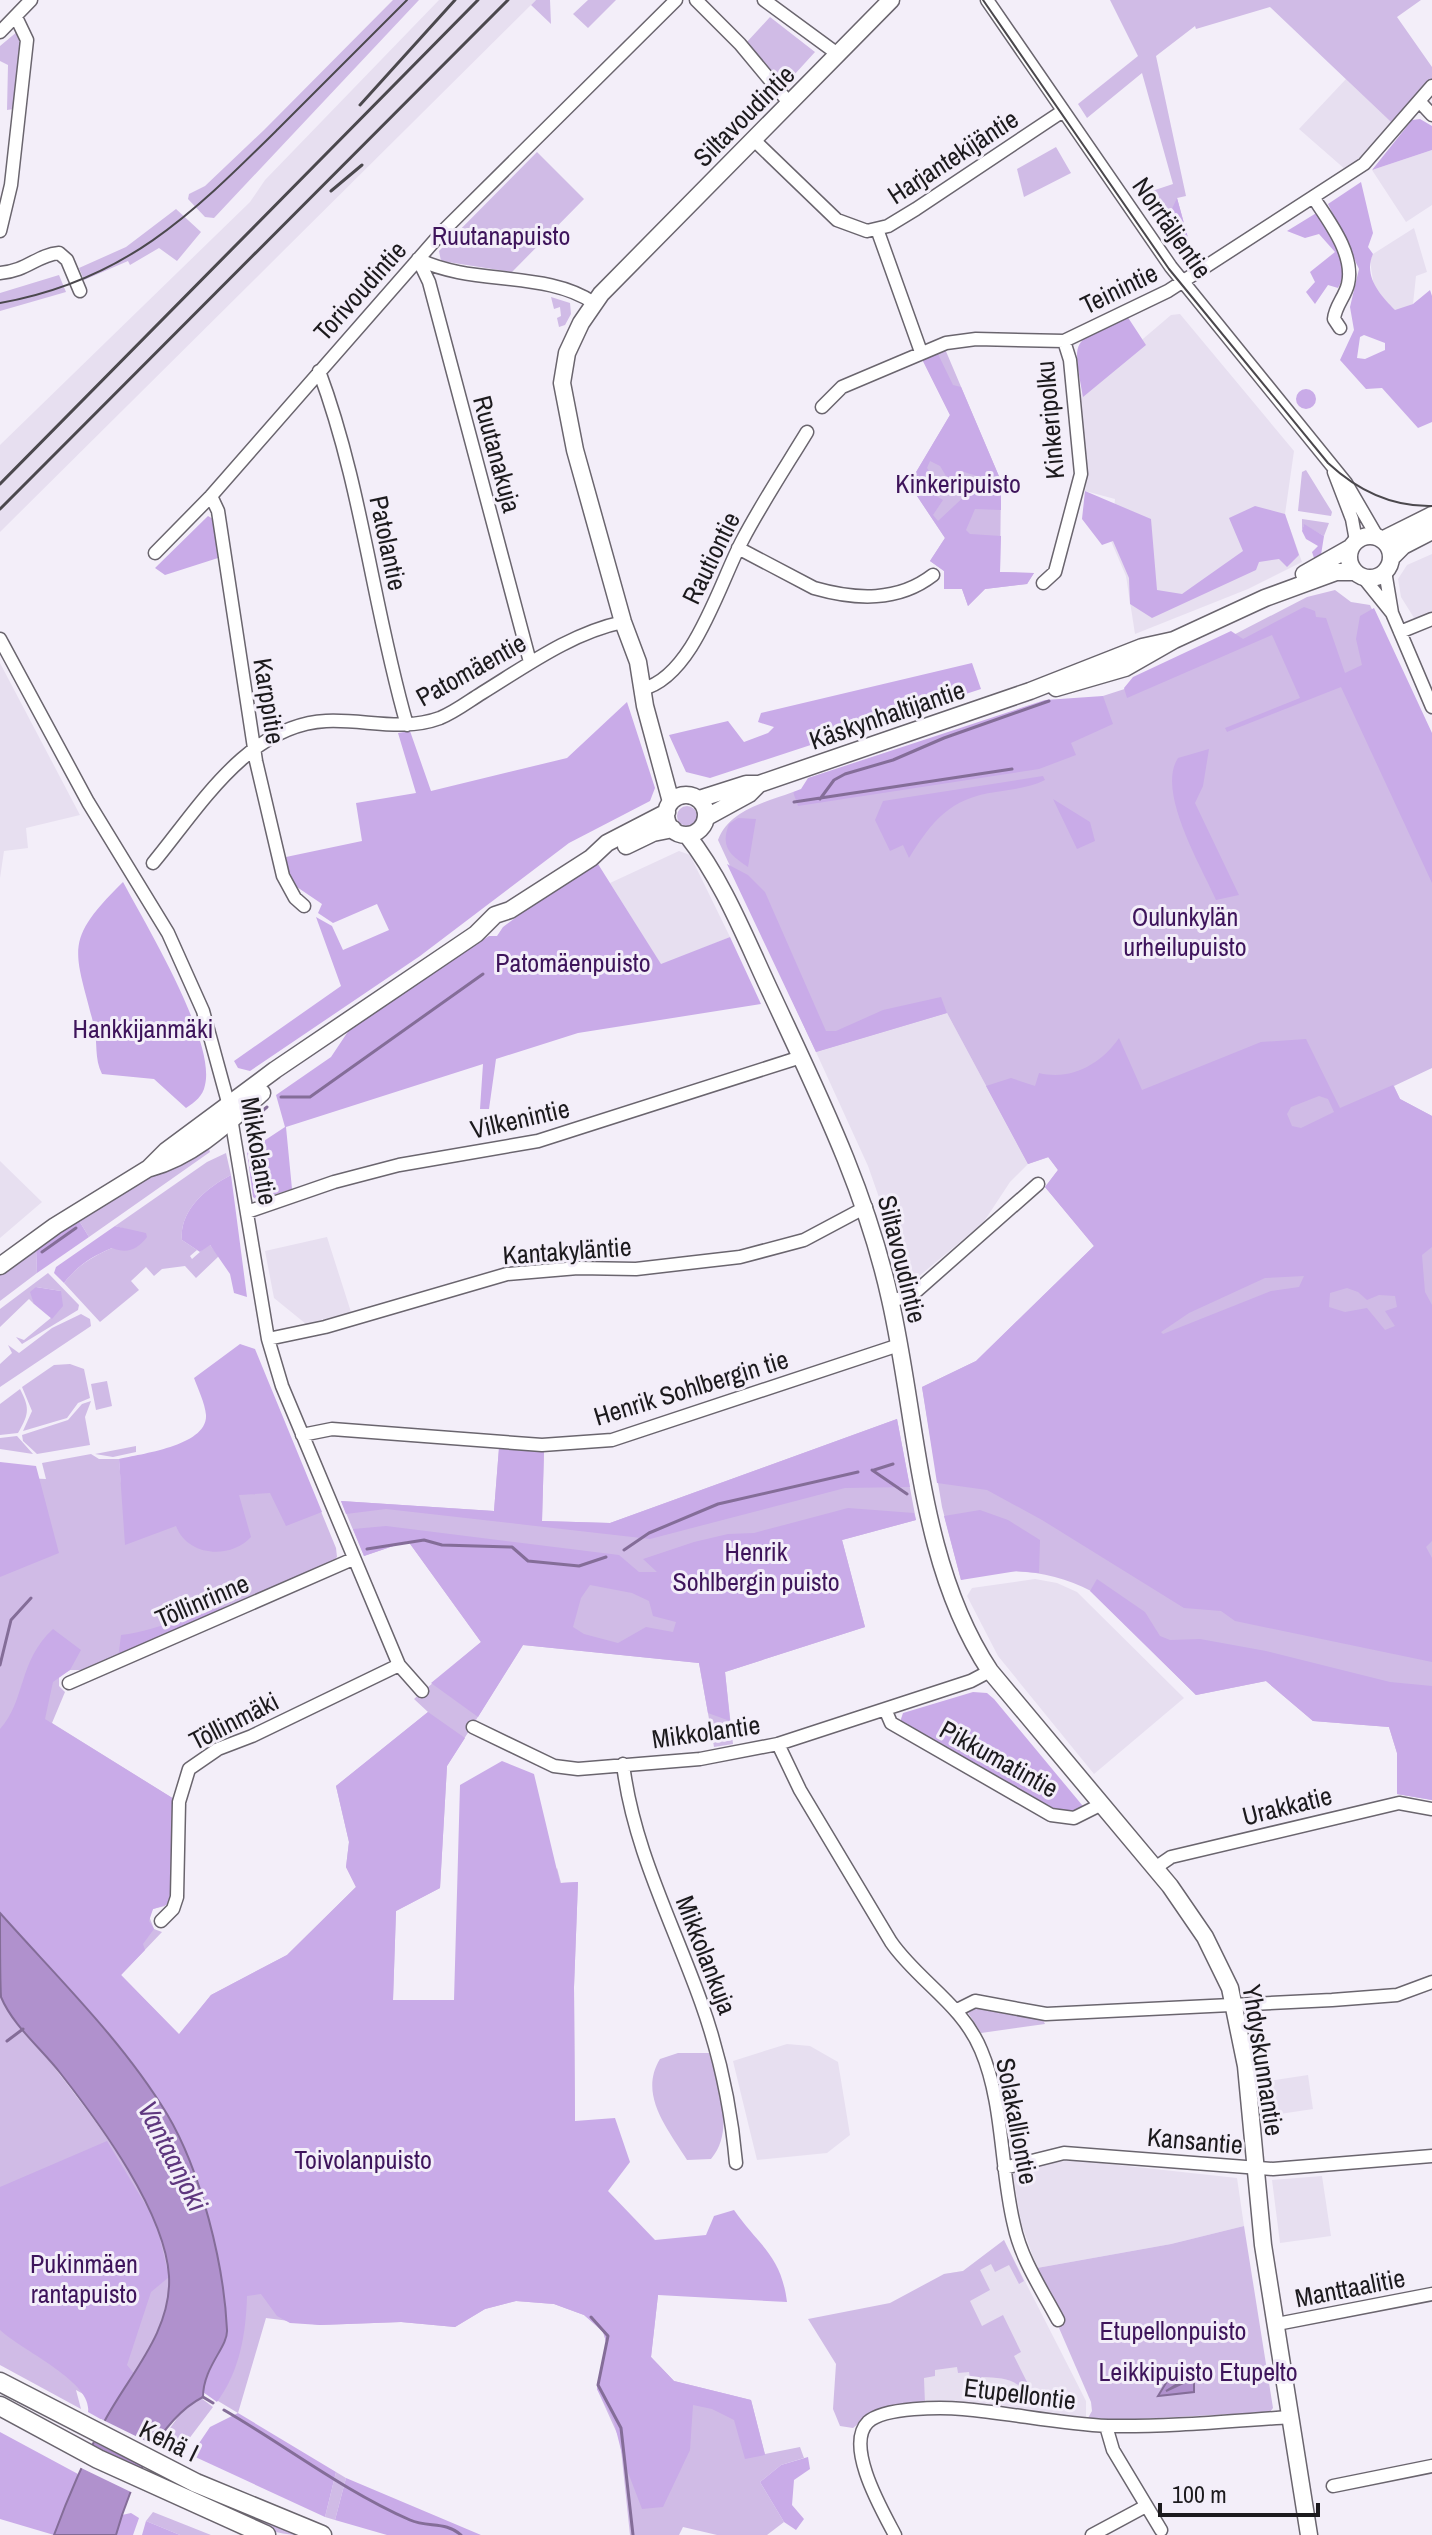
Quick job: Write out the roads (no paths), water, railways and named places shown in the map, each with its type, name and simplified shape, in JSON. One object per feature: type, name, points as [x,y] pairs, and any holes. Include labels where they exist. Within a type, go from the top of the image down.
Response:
[{"type":"highway","name":"Kehä I","points":[[0,2382],[51,2411],[196,2483],[322,2535]]},
{"type":"highway","name":"Kehä I","points":[[0,2406],[186,2502],[266,2535]]},
{"type":"main road","name":"Siltavoudintie","points":[[891,0],[598,299],[581,323],[572,347],[574,355],[566,389],[575,450],[623,622],[634,648],[661,758],[669,807],[692,827],[801,1057],[866,1207],[891,1301],[905,1395],[939,1559],[958,1612],[990,1671]]},
{"type":"main road","points":[[1432,515],[1380,539],[1368,536],[1353,544],[1349,560],[1359,574],[1375,577],[1403,546],[1432,531]]},
{"type":"main road","points":[[1380,539],[1388,564]]},
{"type":"main road","name":"Käskynhaltijantie","points":[[1265,598],[1353,544]]},
{"type":"main road","name":"Käskynhaltijantie","points":[[591,858],[611,853],[653,833],[692,827],[759,784],[1030,691],[1128,652],[1174,640],[1265,598],[1336,572],[1359,574]]},
{"type":"main road","name":"Siltavoudintie","points":[[661,758],[693,797],[692,827]]},
{"type":"main road","name":"Käskynhaltijantie","points":[[0,1266],[55,1226],[149,1168],[172,1162],[294,1061],[476,934],[495,915],[510,910],[591,858],[607,843],[669,807],[693,797],[746,784],[759,784]]},
{"type":"main road","name":"Yhdyskunnantie","points":[[990,1671],[1155,1868],[1205,1937],[1235,2004],[1251,2102],[1263,2245],[1309,2535]]},
{"type":"street","points":[[0,32],[31,0]]},
{"type":"street","name":"Torivoudintie","points":[[155,553],[211,496],[418,259],[676,0]]},
{"type":"street","points":[[696,0],[740,44],[790,104]]},
{"type":"street","points":[[764,0],[839,55]]},
{"type":"street","name":"Norrtäljentie","points":[[987,0],[1182,283],[1346,483],[1380,539]]},
{"type":"street","points":[[0,231],[11,185],[27,40],[16,17]]},
{"type":"street","name":"Teinintie","points":[[822,407],[842,387],[921,352],[959,340],[1064,341],[1182,283],[1364,164],[1432,86]]},
{"type":"street","points":[[1419,101],[1432,115]]},
{"type":"street","name":"Harjantekijäntie","points":[[754,140],[837,220],[859,229],[877,229],[916,209],[1063,111]]},
{"type":"street","points":[[1313,197],[1339,241],[1349,271],[1349,282],[1334,312],[1340,328]]},
{"type":"street","points":[[877,229],[921,352]]},
{"type":"street","points":[[0,273],[27,268],[43,257],[59,253],[67,260],[80,291]]},
{"type":"street","points":[[418,259],[442,272],[567,289],[598,299]]},
{"type":"street","name":"Ruutanakuja","points":[[418,259],[429,282],[530,662]]},
{"type":"street","name":"Kinkeripolku","points":[[1043,583],[1055,572],[1081,474],[1070,360],[1064,341]]},
{"type":"street","name":"Patolantie","points":[[319,371],[362,515],[382,625],[407,725]]},
{"type":"street","name":"Rautiontie","points":[[642,689],[658,684],[680,660],[708,617],[738,548],[807,432]]},
{"type":"street","name":"Norrtäljentie","points":[[1334,472],[1352,519],[1353,544]]},
{"type":"street","name":"Karppitie","points":[[211,496],[218,511],[254,747],[283,876],[295,898],[304,906]]},
{"type":"street","points":[[738,548],[816,589],[828,592],[892,597],[920,585],[933,575]]},
{"type":"street","points":[[1388,564],[1392,613]]},
{"type":"street","points":[[1359,574],[1392,613],[1432,707]]},
{"type":"street","points":[[1400,632],[1432,619]]},
{"type":"street","name":"Patomäentie","points":[[153,863],[254,747],[301,726],[324,721],[407,725],[443,717],[530,662],[590,632],[623,622]]},
{"type":"street","name":"Mikkolantie","points":[[0,639],[88,802],[168,933],[203,1011],[231,1113],[268,1339],[302,1435],[399,1665],[422,1691]]},
{"type":"street","name":"Vilkenintie","points":[[247,1212],[334,1182],[399,1165],[538,1141],[801,1057]]},
{"type":"street","points":[[891,1301],[912,1295],[1038,1184]]},
{"type":"street","name":"Kantakyläntie","points":[[268,1339],[325,1327],[507,1274],[578,1268],[636,1269],[740,1257],[804,1240],[866,1207]]},
{"type":"street","name":"Henrik Sohlbergin tie","points":[[302,1435],[332,1429],[542,1445],[612,1440],[899,1345]]},
{"type":"street","name":"Töllinrinne","points":[[69,1683],[353,1559]]},
{"type":"street","name":"Töllinmäki","points":[[161,1921],[173,1909],[177,1897],[179,1802],[189,1769],[218,1749],[399,1665]]},
{"type":"street","name":"Mikkolantie","points":[[473,1727],[547,1765],[578,1769],[739,1754],[971,1681],[990,1671]]},
{"type":"street","name":"Pikkumatintie","points":[[885,1709],[891,1723],[1051,1815],[1074,1818],[1100,1805]]},
{"type":"street","name":"Solakalliontie","points":[[778,1744],[800,1790],[891,1942],[902,1957],[957,2010],[978,2042],[989,2071],[1014,2228],[1058,2320]]},
{"type":"street","name":"Mikkolankuja","points":[[623,1764],[633,1823],[700,1999],[727,2084],[736,2163]]},
{"type":"street","name":"Urakkatie","points":[[1155,1868],[1171,1857],[1377,1807],[1399,1803],[1432,1809]]},
{"type":"street","points":[[957,2010],[975,2001],[1046,2014],[1397,1995],[1432,1982]]},
{"type":"street","name":"Kansantie","points":[[1004,2168],[1041,2157],[1094,2153],[1256,2168],[1309,2169],[1432,2156]]},
{"type":"street","name":"Manttaalitie","points":[[1277,2324],[1432,2294]]},
{"type":"street","name":"Etupellontie","points":[[895,2535],[866,2477],[862,2431],[873,2419],[944,2407],[1106,2426],[1291,2417]]},
{"type":"street","points":[[1106,2426],[1113,2450],[1161,2530]]},
{"type":"street","points":[[1333,2486],[1432,2466]]},
{"type":"street","points":[[1092,2535],[1146,2506]]},
{"type":"water","name":"Vantaanjoki","points":[[0,1913],[130,2060],[167,2114],[200,2190],[216,2248],[225,2304],[227,2330],[224,2343],[207,2376],[203,2397],[172,2422],[148,2457],[137,2477],[116,2535],[54,2535],[96,2438],[156,2335],[168,2297],[165,2251],[143,2197],[111,2143],[61,2074],[6,2008],[1,1997]]},
{"type":"water","points":[[1177,2365],[1185,2379],[1166,2391],[1194,2378],[1194,2392],[1158,2396]]},
{"type":"waterway","points":[[820,799],[834,780],[845,774],[893,760],[944,738],[1049,701]]},
{"type":"waterway","points":[[794,802],[1012,769]]},
{"type":"waterway","points":[[281,1097],[310,1097],[483,974]]},
{"type":"waterway","points":[[255,1117],[267,1107]]},
{"type":"waterway","points":[[42,1252],[76,1228]]},
{"type":"waterway","points":[[874,1470],[893,1464]]},
{"type":"waterway","points":[[872,1470],[907,1494]]},
{"type":"waterway","points":[[624,1550],[649,1533],[718,1504],[858,1472]]},
{"type":"waterway","points":[[367,1549],[424,1540],[442,1545],[512,1547],[528,1561],[579,1566],[606,1557]]},
{"type":"waterway","points":[[0,1665],[11,1620],[31,1598]]},
{"type":"waterway","points":[[7,2041],[23,2029]]},
{"type":"waterway","points":[[591,2317],[608,2336],[598,2385],[621,2428],[633,2535]]},
{"type":"waterway","points":[[203,2397],[213,2403]]},
{"type":"waterway","points":[[224,2410],[338,2482],[386,2508],[417,2522],[443,2526],[461,2535]]},
{"type":"tram line","points":[[0,303],[44,293],[84,278],[154,240],[216,189],[407,0]]},
{"type":"tram line","points":[[983,0],[1169,269],[1328,463],[1376,495],[1403,504],[1432,506]]},
{"type":"railway","points":[[360,105],[455,0]]},
{"type":"railway","points":[[0,484],[478,0]]},
{"type":"railway","points":[[0,509],[508,0]]},
{"type":"railway","points":[[331,191],[362,165]]},
{"type":"park label","name":"Ruutanapuisto","points":[[501,236]]},
{"type":"park label","name":"Kinkeripuisto","points":[[958,484]]},
{"type":"park label","name":"Oulunkylän urheilupuisto","points":[[1185,932]]},
{"type":"park label","name":"Patomäenpuisto","points":[[573,963]]},
{"type":"park label","name":"Hankkijanmäki","points":[[143,1029]]},
{"type":"park label","name":"Henrik Sohlbergin puisto","points":[[756,1567]]},
{"type":"park label","name":"Toivolanpuisto","points":[[363,2160]]},
{"type":"park label","name":"Pukinmäen rantapuisto","points":[[84,2279]]},
{"type":"park label","name":"Etupellonpuisto","points":[[1173,2331]]},
{"type":"park label","name":"Leikkipuisto Etupelto","points":[[1198,2372]]}]
